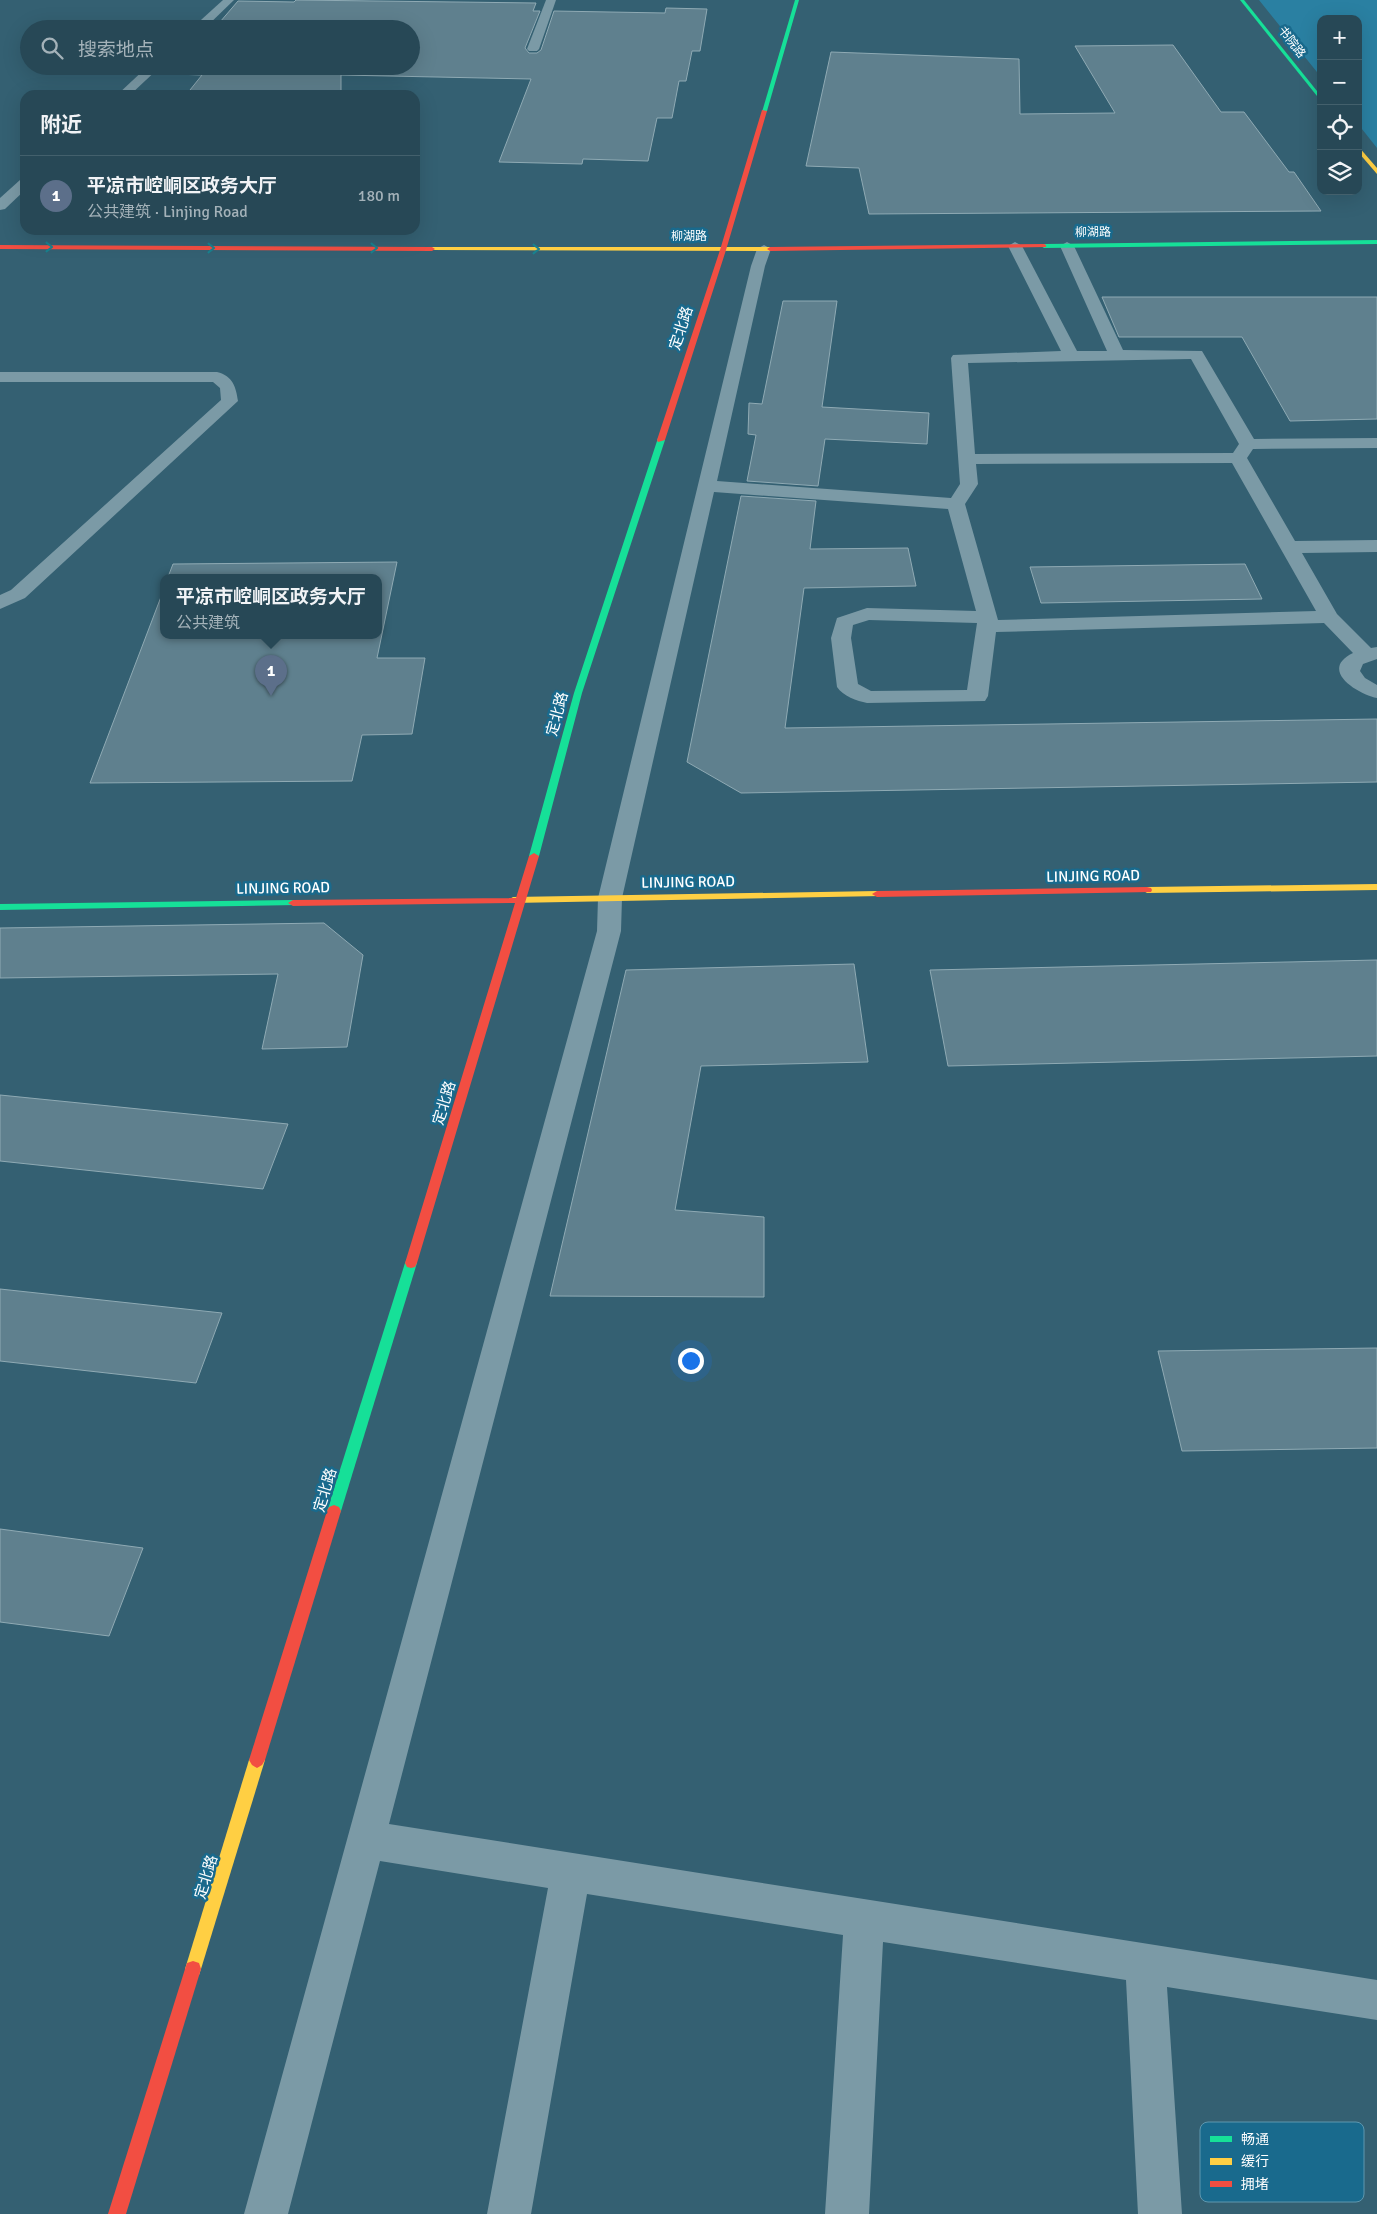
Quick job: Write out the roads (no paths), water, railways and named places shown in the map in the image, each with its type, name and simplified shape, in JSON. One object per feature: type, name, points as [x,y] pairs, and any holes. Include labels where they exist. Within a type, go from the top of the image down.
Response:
[{"type":"street","points":[[207,20],[229,0]]},
{"type":"street","points":[[533,49],[550,0]]},
{"type":"street","name":"定北路","points":[[117,2214],[523,899],[578,693],[723,250],[797,0]]},
{"type":"street","name":"书院路","points":[[1242,0],[1317,95]]},
{"type":"street","points":[[129,90],[145,75]]},
{"type":"street","points":[[1360,150],[1377,172]]},
{"type":"street","points":[[0,206],[20,188]]},
{"type":"street","name":"柳湖路","points":[[0,246],[723,250],[1377,242]]},
{"type":"street","points":[[1015,246],[1071,356]]},
{"type":"street","points":[[1067,246],[1117,355]]},
{"type":"street","points":[[266,2214],[609,931],[610,898],[758,266],[764,249]]},
{"type":"street","points":[[1329,617],[987,622],[867,614],[844,622],[841,638],[848,687],[867,697],[977,696],[987,622],[956,504],[969,484],[959,358],[1196,354],[1289,546],[1329,617],[1371,653],[1350,663],[1349,670],[1352,678],[1377,692]]},
{"type":"street","points":[[0,378],[217,377],[228,386],[230,401],[18,594],[0,602]]},
{"type":"street","points":[[967,459],[1243,451],[1377,442]]},
{"type":"street","points":[[706,486],[956,504]]},
{"type":"street","points":[[1289,546],[1377,546]]},
{"type":"street","name":"LINJING ROAD","points":[[0,907],[1377,887]]},
{"type":"street","points":[[366,1840],[1377,2000]]},
{"type":"street","points":[[509,2214],[571,1872]]},
{"type":"street","points":[[847,2214],[864,1919]]},
{"type":"street","points":[[1145,1963],[1160,2214]]},
{"type":"place","name":"平凉市崆峒区政务大厅","points":[[271,696]]}]
